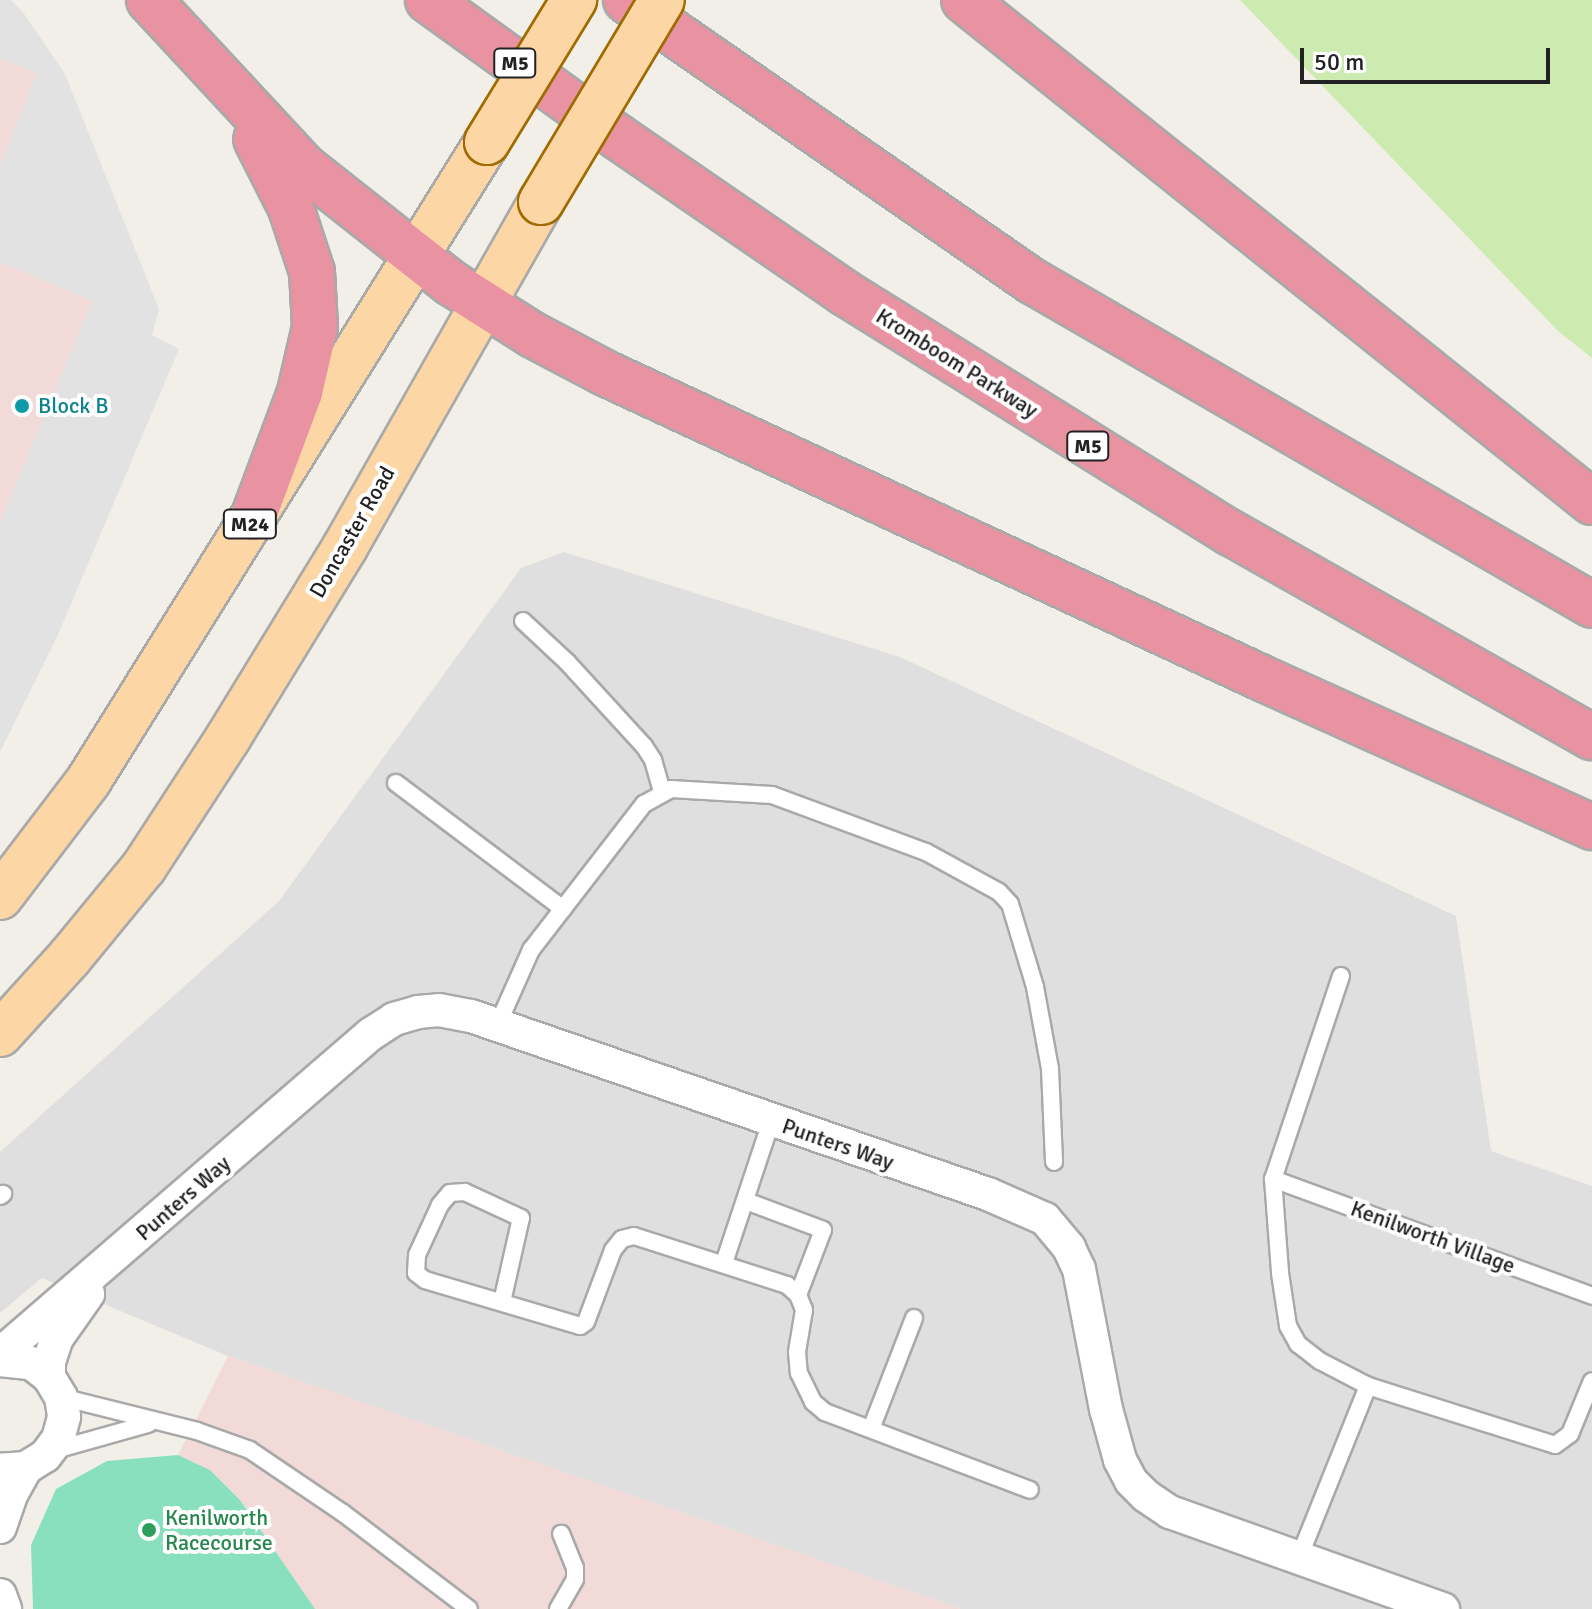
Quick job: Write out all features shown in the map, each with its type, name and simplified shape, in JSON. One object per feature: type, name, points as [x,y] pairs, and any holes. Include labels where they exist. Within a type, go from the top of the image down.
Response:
[{"type":"highway","points":[[149,0],[304,167],[484,306],[620,379],[1250,673],[1592,827]]},
{"type":"highway","name":"Kromboom Parkway","points":[[428,0],[618,137],[870,309],[1231,533],[1592,737]]},
{"type":"highway","points":[[626,0],[1032,281],[1592,605]]},
{"type":"highway","points":[[966,1],[1592,502]]},
{"type":"highway","points":[[222,80],[272,166],[291,208],[312,272],[315,327],[300,392],[253,518]]},
{"type":"main road","name":"M24","points":[[0,897],[89,780],[574,0]]},
{"type":"main road","name":"Doncaster Road","points":[[0,1034],[70,957],[161,841],[330,572],[541,202],[662,0]]},
{"type":"street","name":"Punters Way","points":[[0,1357],[81,1281],[111,1262],[371,1034],[394,1019],[439,1010],[498,1024],[771,1122],[988,1194],[1045,1219],[1069,1248],[1079,1269],[1106,1409],[1120,1460],[1131,1481],[1170,1512],[1443,1609]]},
{"type":"street","name":"Punters Way","points":[[0,1527],[24,1465],[58,1439],[64,1417],[49,1362],[57,1338],[111,1262]]},
{"type":"street","name":"Punters Way","points":[[0,1357],[31,1363],[55,1387]]},
{"type":"street","points":[[0,1595],[5,1609]]},
{"type":"lane","points":[[523,621],[567,662],[644,746],[653,760],[662,792]]},
{"type":"lane","points":[[396,783],[563,909]]},
{"type":"lane","points":[[498,1024],[531,950],[644,804],[662,792],[772,795],[926,852],[1006,899],[1016,915],[1035,987],[1050,1069],[1054,1162]]},
{"type":"lane","points":[[1341,976],[1273,1179],[1280,1273],[1288,1326],[1307,1352],[1368,1386],[1555,1445],[1570,1434],[1592,1381]]},
{"type":"lane","points":[[724,1263],[771,1122]]},
{"type":"lane","name":"Kenilworth Village","points":[[1273,1179],[1592,1296]]},
{"type":"lane","points":[[502,1302],[521,1218],[465,1192],[450,1193],[440,1205],[417,1255],[416,1273],[425,1280],[581,1325],[613,1250],[630,1236],[724,1263],[787,1285],[798,1295],[804,1310],[797,1352],[805,1388],[813,1402],[825,1412],[1030,1490]]},
{"type":"lane","points":[[746,1201],[823,1230],[798,1295]]},
{"type":"lane","points":[[871,1429],[914,1318]]},
{"type":"lane","points":[[1298,1560],[1368,1386]]},
{"type":"lane","points":[[55,1387],[154,1423],[229,1442],[271,1462],[469,1609]]},
{"type":"lane","points":[[24,1465],[77,1441],[154,1423]]},
{"type":"lane","points":[[558,1609],[575,1579],[575,1568],[561,1534]]},
{"type":"shaded area","points":[[0,0],[11,0],[25,15],[65,74],[159,309],[152,335],[179,349],[57,637],[0,752],[0,522],[92,301],[0,262],[0,166],[37,73],[0,59]]},
{"type":"shaded area","points":[[0,15],[46,65],[125,270],[0,640]]},
{"type":"shaded area","points":[[564,552],[900,657],[1456,916],[1491,1151],[1592,1186],[1592,1609],[961,1609],[228,1356],[42,1278],[0,1313],[0,1152],[279,901],[521,568]]},
{"type":"shaded area","points":[[228,1356],[961,1609],[315,1609],[240,1500],[210,1470],[178,1455]]},
{"type":"green space","points":[[1240,0],[1592,0],[1592,358],[1558,331]]},
{"type":"green space","name":"Kenilworth Racecourse","points":[[178,1455],[210,1470],[240,1500],[315,1609],[33,1609],[31,1545],[56,1489],[107,1461]]},
{"type":"place","name":"Block B","points":[[22,406]]},
{"type":"place","name":"Kenilworth Racecourse","points":[[149,1530]]}]
